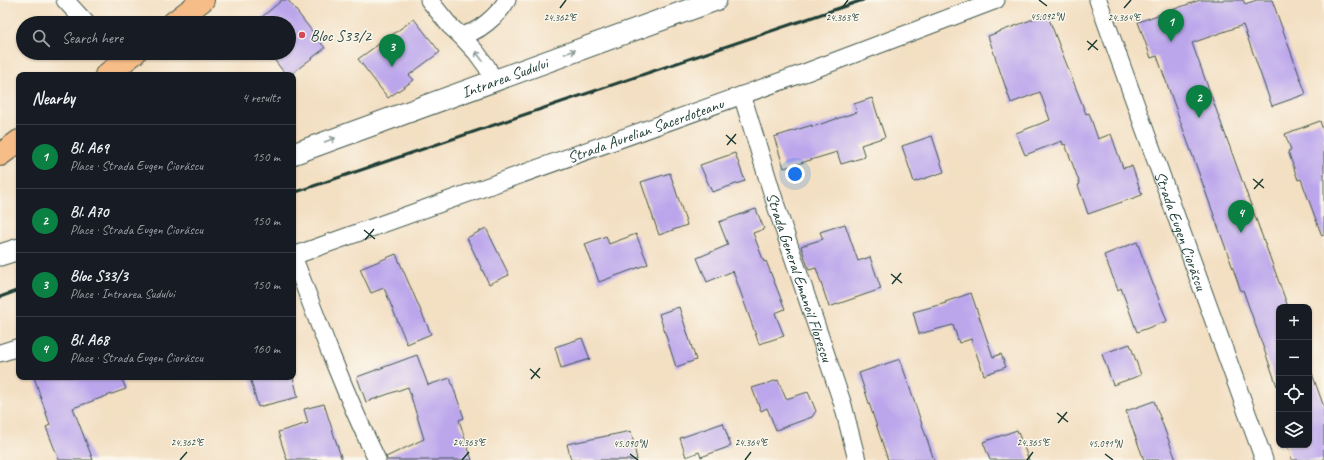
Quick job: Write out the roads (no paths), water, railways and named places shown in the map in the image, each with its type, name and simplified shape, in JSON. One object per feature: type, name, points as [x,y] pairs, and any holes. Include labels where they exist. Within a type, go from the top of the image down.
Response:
[{"type":"main road","points":[[182,16],[203,0]]},
{"type":"main road","points":[[0,155],[16,143]]},
{"type":"street","points":[[65,0],[80,16]]},
{"type":"street","points":[[429,0],[450,26],[476,52],[493,80]]},
{"type":"street","points":[[460,35],[468,35],[483,25],[507,0]]},
{"type":"street","name":"Intrarea Sudului","points":[[296,153],[716,0]]},
{"type":"street","name":"Strada Aurelian Sacerdoțeanu","points":[[296,255],[811,71],[996,0]]},
{"type":"street","name":"Strada Eugen Ciorăscu","points":[[1098,0],[1264,460]]},
{"type":"street","name":"Strada General Emanoil Florescu","points":[[742,95],[778,212],[843,405],[857,460]]},
{"type":"street","points":[[0,255],[16,250]]},
{"type":"street","name":"Strada Aurelian Sacerdoțeanu","points":[[296,264],[360,426],[377,460]]},
{"type":"street","points":[[0,353],[16,348]]},
{"type":"railway","points":[[296,192],[863,0]]},
{"type":"railway","points":[[0,297],[16,291]]},
{"type":"place","name":"Bloc S33/2","points":[[302,35]]},
{"type":"place","name":"Bl. A69","points":[[1171,42]]},
{"type":"place","name":"Bloc S33/3","points":[[392,67]]},
{"type":"place","name":"Bl. A70","points":[[1199,118]]},
{"type":"place","name":"Bl. A68","points":[[1241,233]]}]
